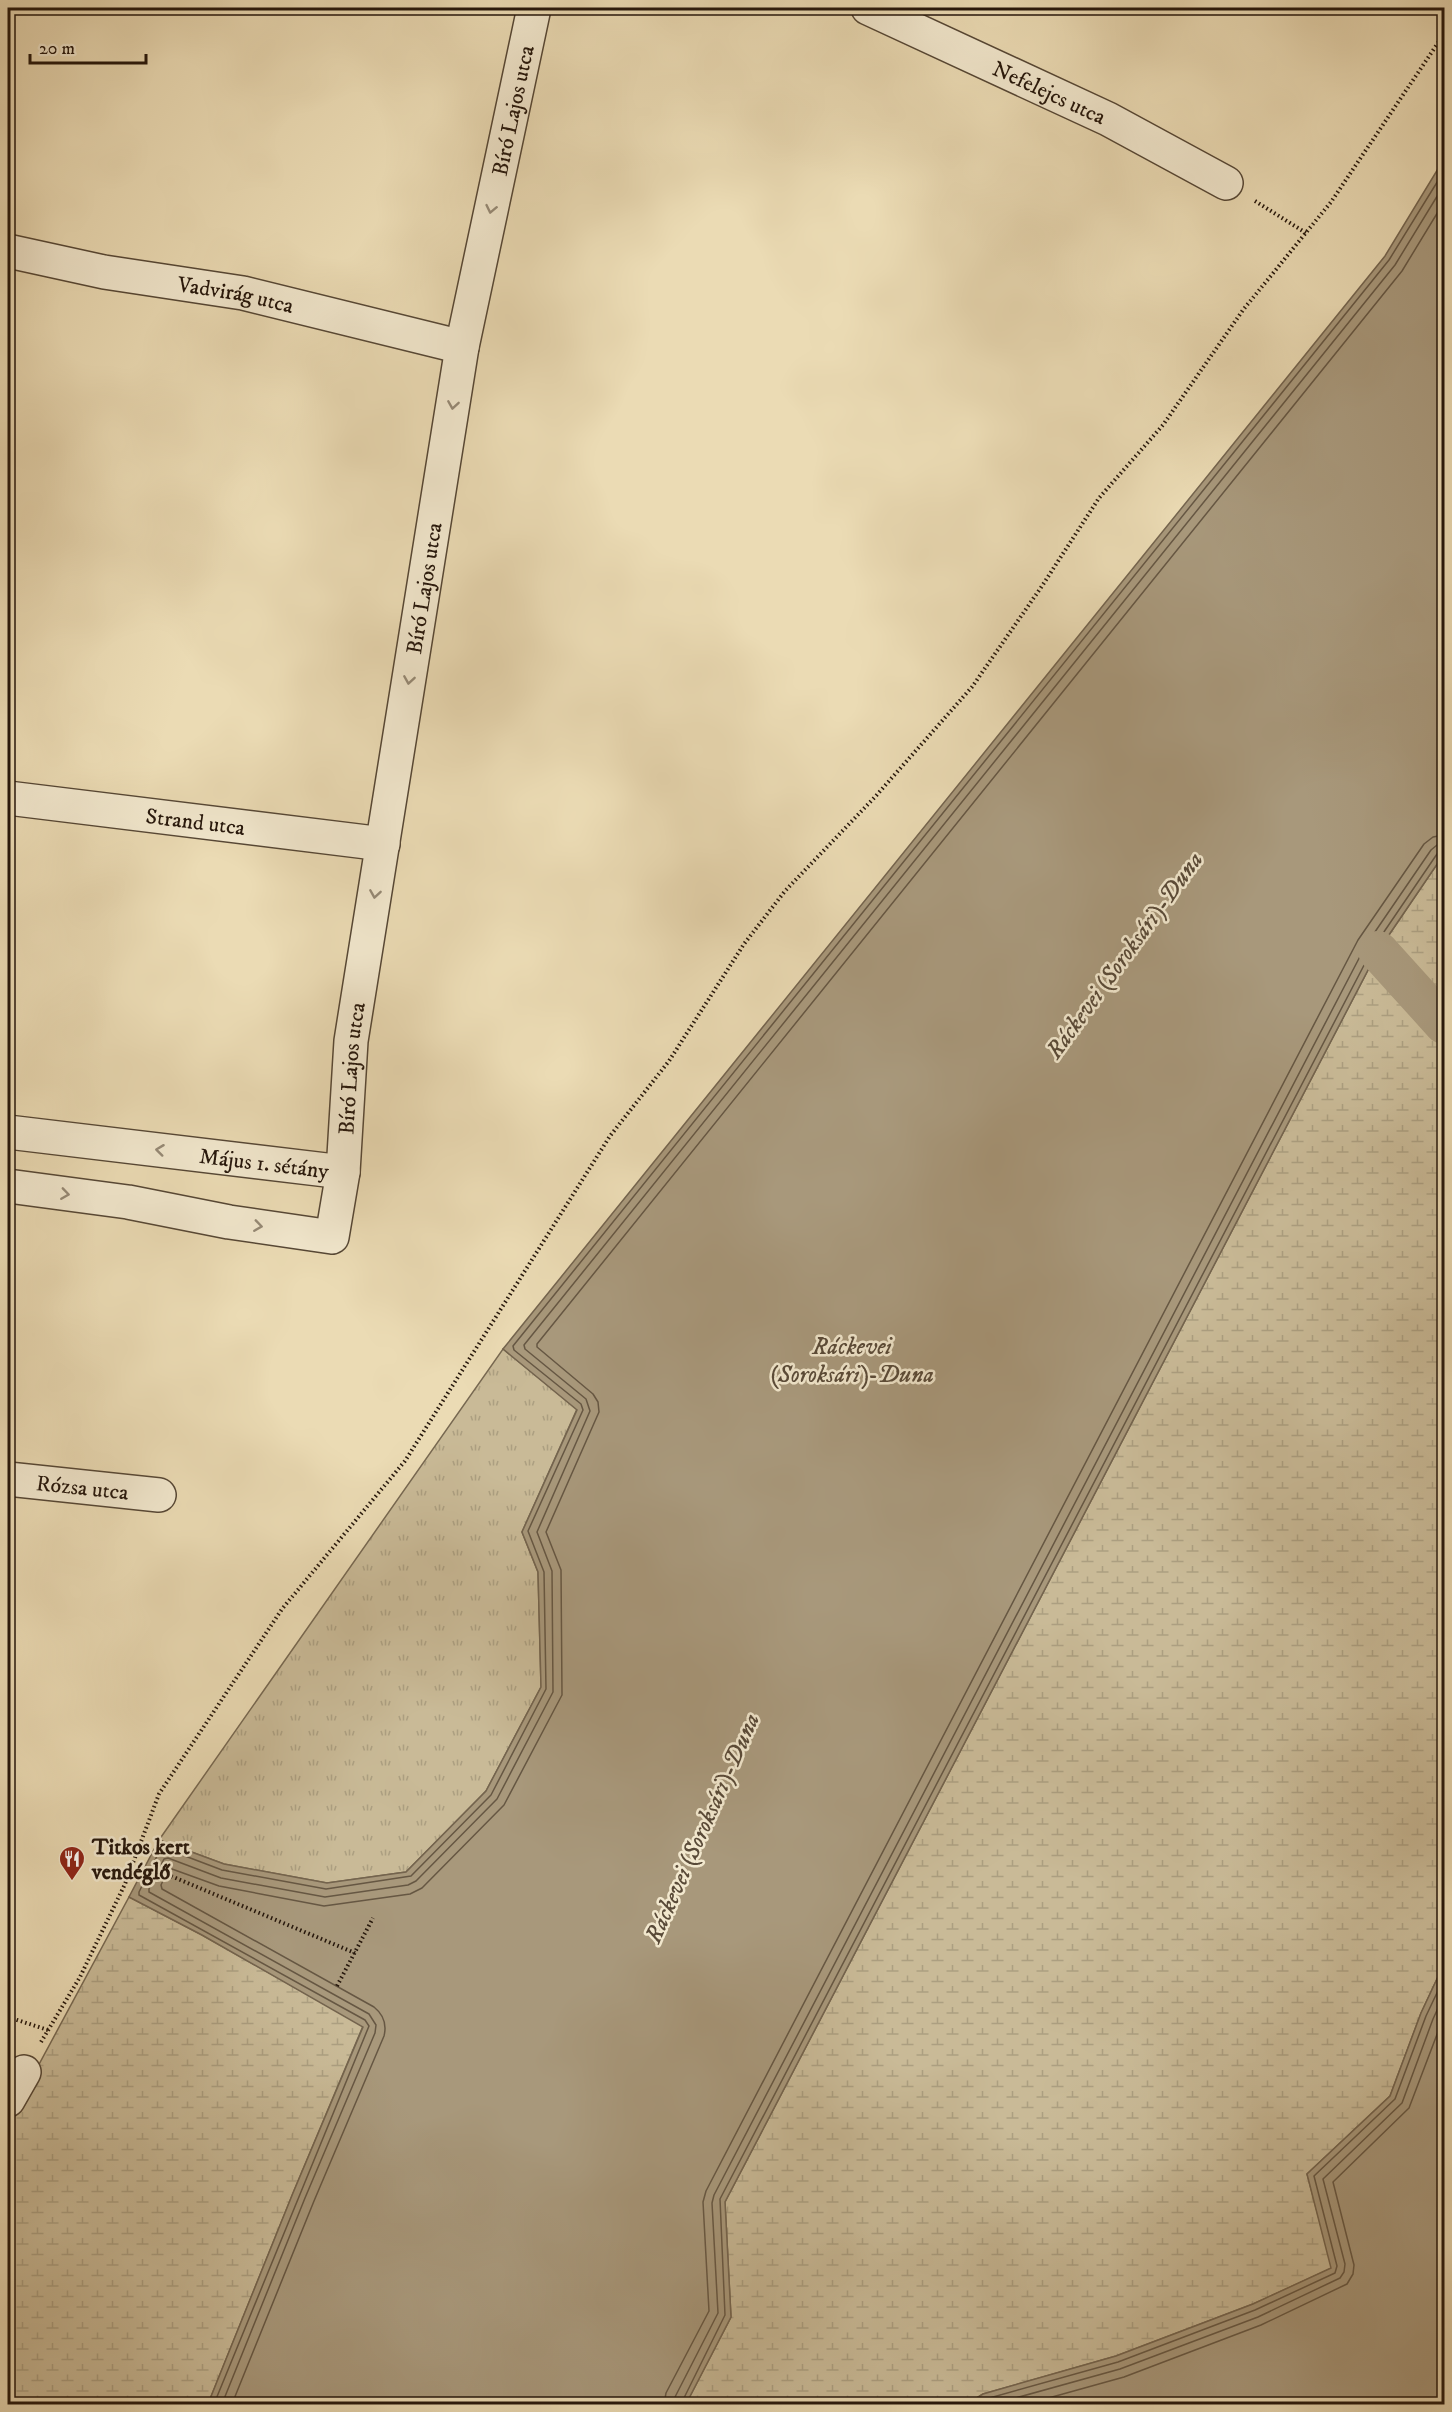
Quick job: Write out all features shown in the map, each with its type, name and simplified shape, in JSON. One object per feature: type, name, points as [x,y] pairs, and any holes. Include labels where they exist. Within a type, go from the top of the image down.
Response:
[{"type":"street","name":"Bíró Lajos utca","points":[[343,1172],[351,1041],[462,347],[534,8]]},
{"type":"street","name":"Nefelejcs utca","points":[[868,8],[1108,118],[1226,183]]},
{"type":"street","name":"Vadvirág utca","points":[[8,251],[104,272],[243,293],[462,347]]},
{"type":"street","name":"Strand utca","points":[[8,798],[384,844]]},
{"type":"street","name":"Május 1. sétány","points":[[8,1132],[343,1172],[332,1237],[229,1222],[128,1202],[8,1186]]},
{"type":"street","name":"Rózsa utca","points":[[8,1479],[159,1495]]},
{"type":"path","points":[[16,2086],[80,1977],[124,1884],[165,1784],[282,1610],[405,1461],[610,1136],[669,1061],[744,944],[784,891],[875,797],[972,687],[1099,498],[1163,425],[1243,310],[1331,202],[1444,34]]},
{"type":"path","points":[[1226,183],[1306,233]]},
{"type":"path","points":[[128,1873],[154,1869],[355,1953]]},
{"type":"path","points":[[338,1986],[373,1918]]},
{"type":"path","points":[[8,2017],[48,2030]]},
{"type":"green space","points":[[1444,854],[1444,1964],[1421,2013],[1390,2096],[1307,2174],[1332,2268],[1253,2304],[1116,2356],[983,2394],[967,2404],[686,2404],[731,2317],[725,2202],[1378,951]]},
{"type":"green space","points":[[503,1349],[577,1409],[522,1532],[538,1572],[541,1687],[486,1791],[406,1872],[327,1883],[224,1864],[159,1840]]},
{"type":"green space","points":[[129,1897],[202,1935],[363,2026],[208,2404],[8,2404],[8,2122]]},
{"type":"water","name":"Ráckevei (Soroksári)-Duna","points":[[1444,159],[1444,854],[1378,951],[725,2202],[731,2317],[686,2404],[208,2404],[363,2027],[202,1935],[129,1897],[159,1840],[224,1864],[327,1883],[406,1872],[486,1791],[541,1687],[538,1572],[522,1532],[577,1410],[503,1349],[1385,256]]},
{"type":"water","points":[[1444,1964],[1444,2404],[967,2404],[983,2394],[1116,2356],[1253,2304],[1331,2268],[1307,2174],[1390,2096],[1421,2013]]},
{"type":"waterway","points":[[1378,951],[1444,1024]]},
{"type":"place","name":"Titkos kert vendéglő","points":[[72,1882]]}]
